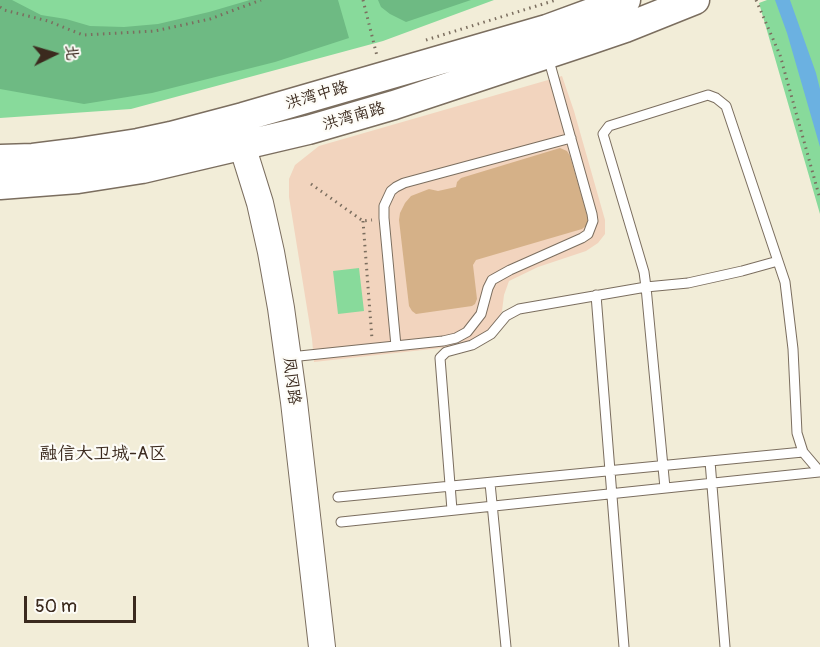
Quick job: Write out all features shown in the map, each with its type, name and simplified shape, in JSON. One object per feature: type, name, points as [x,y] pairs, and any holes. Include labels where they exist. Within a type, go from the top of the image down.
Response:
[{"type":"main road","name":"洪湾中路","points":[[0,159],[33,158],[138,143],[238,133],[377,62],[547,29],[626,0]]},
{"type":"main road","name":"洪湾南路","points":[[0,185],[47,182],[142,169],[238,133],[354,117],[625,28],[695,0]]},
{"type":"main road","name":"凤冈路","points":[[238,133],[260,203],[271,252],[288,357],[322,647]]},
{"type":"lane","points":[[288,357],[456,338],[467,332],[481,314],[492,280],[588,234],[592,214],[546,54]]},
{"type":"lane","points":[[665,488],[644,272],[603,134],[609,126],[708,95],[726,106],[785,282],[793,349],[797,434],[803,452],[819,472]]},
{"type":"lane","points":[[396,346],[384,218],[387,199],[391,191],[396,187],[571,138]]},
{"type":"lane","points":[[452,510],[440,358],[446,352],[472,345],[491,334],[506,316],[519,309],[646,287],[688,283],[778,261]]},
{"type":"lane","points":[[597,295],[624,647]]},
{"type":"lane","points":[[338,498],[803,452]]},
{"type":"lane","points":[[710,461],[725,647]]},
{"type":"lane","points":[[341,522],[819,472]]},
{"type":"lane","points":[[490,483],[506,647]]},
{"type":"path","points":[[0,7],[48,21],[83,35],[155,31],[210,20],[261,0]]},
{"type":"path","points":[[363,0],[377,62]]},
{"type":"path","points":[[422,41],[556,0]]},
{"type":"path","points":[[756,0],[780,55],[820,199]]},
{"type":"path","points":[[311,184],[363,221],[384,218]]},
{"type":"path","points":[[363,221],[373,348]]},
{"type":"shaded area","points":[[562,76],[605,220],[605,234],[598,243],[586,251],[538,267],[509,281],[502,311],[494,326],[468,345],[314,362],[289,197],[289,179],[295,165],[319,146]]},
{"type":"green space","points":[[0,0],[494,0],[383,41],[131,109],[0,118]]},
{"type":"green space","points":[[0,0],[12,0],[41,15],[90,26],[124,27],[158,24],[250,0],[338,0],[349,38],[275,62],[152,93],[84,104],[0,89]]},
{"type":"green space","points":[[378,0],[471,0],[406,22],[381,7]]},
{"type":"green space","points":[[767,0],[820,0],[820,214],[759,3]]},
{"type":"green space","points":[[359,268],[364,311],[338,314],[333,271]]},
{"type":"water","points":[[775,0],[790,0],[816,73],[820,89],[820,147],[787,33]]},
{"type":"building","points":[[560,148],[567,151],[570,156],[588,220],[587,225],[582,229],[476,260],[473,265],[477,299],[472,306],[416,314],[412,311],[409,306],[399,220],[405,203],[411,196],[429,189],[438,191],[456,187],[461,178]]},
{"type":"district","name":"融信大卫城-A区","points":[[103,454]]}]
